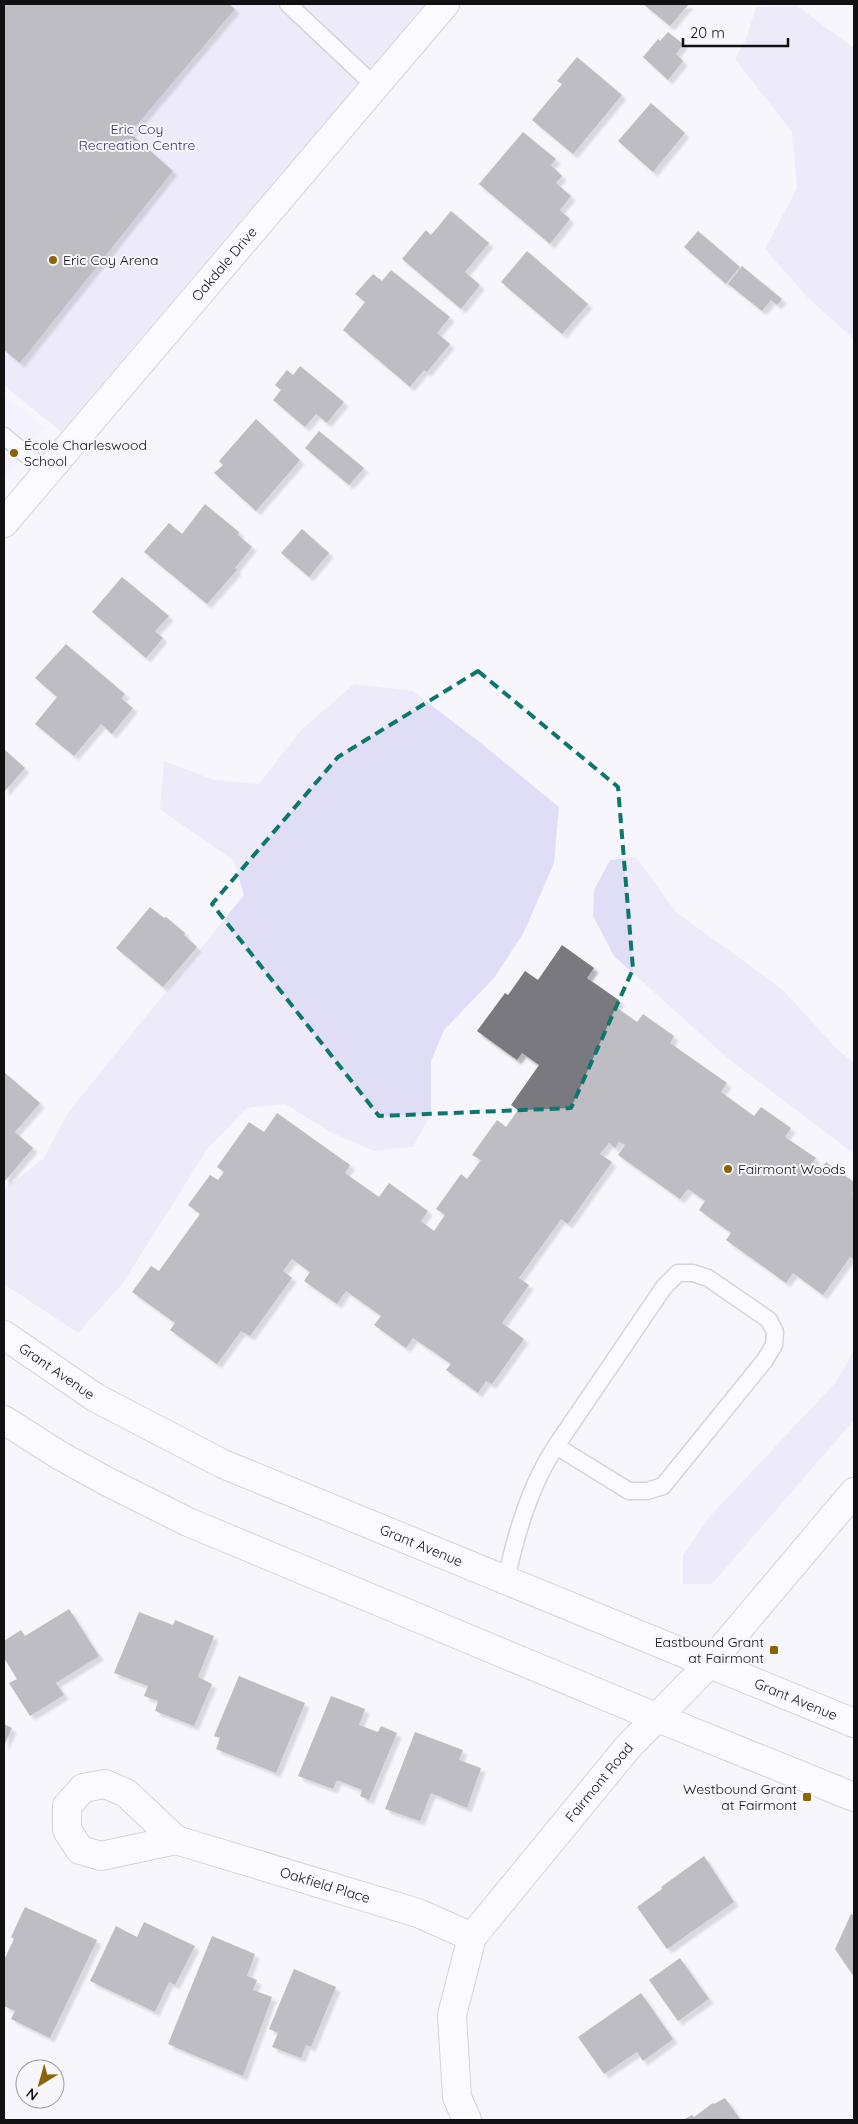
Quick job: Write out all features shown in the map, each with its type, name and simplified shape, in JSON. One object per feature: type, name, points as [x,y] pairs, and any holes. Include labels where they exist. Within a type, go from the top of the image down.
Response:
[{"type":"main road","name":"Oakdale Drive","points":[[4,523],[445,4]]},
{"type":"main road","name":"Grant Avenue","points":[[4,1335],[96,1398],[223,1464],[854,1723]]},
{"type":"main road","points":[[4,1420],[59,1455],[188,1522],[658,1718],[854,1797]]},
{"type":"main road","name":"Fairmont Road","points":[[467,2120],[457,2097],[452,2015],[472,1937],[628,1747],[709,1664],[854,1492]]},
{"type":"main road","name":"Oakfield Place","points":[[176,1840],[418,1914],[472,1937]]},
{"type":"lane","points":[[288,4],[375,86]]},
{"type":"lane","points":[[4,436],[47,472]]},
{"type":"lane","points":[[506,1580],[515,1540],[543,1465],[664,1287],[678,1273],[693,1273],[708,1278],[769,1320],[775,1332],[774,1345],[765,1360],[663,1486],[647,1491],[629,1491],[556,1446]]},
{"type":"highlighted area","points":[[478,671],[618,787],[633,969],[571,1108],[379,1116],[212,904],[338,757]]},
{"type":"shaded area","name":"École Charleswood School","points":[[4,395],[45,428],[4,479]]},
{"type":"green space","name":"Eric Coy Recreation Centre","points":[[4,4],[425,4],[61,432],[4,385]]},
{"type":"green space","points":[[797,6],[854,48],[854,339],[807,297],[765,249],[797,188],[792,132],[735,59],[746,39],[756,7]]},
{"type":"green space","points":[[354,684],[413,691],[559,807],[554,863],[524,932],[494,978],[444,1030],[431,1061],[431,1114],[413,1147],[374,1151],[330,1132],[285,1104],[247,1108],[208,1148],[123,1283],[78,1333],[4,1284],[4,1189],[44,1158],[67,1114],[244,895],[234,861],[160,809],[164,761],[214,780],[259,784],[301,730]]},
{"type":"green space","points":[[636,857],[676,912],[782,989],[838,1050],[854,1063],[854,1154],[725,1056],[614,956],[593,916],[594,890],[610,860]]},
{"type":"green space","points":[[854,1351],[854,1420],[712,1584],[683,1584],[683,1555],[711,1515],[836,1382]]},
{"type":"building","name":"Eric Coy Arena","points":[[4,4],[229,4],[235,9],[130,133],[173,171],[20,363],[4,350]]},
{"type":"building","points":[[643,4],[689,4],[670,26]]},
{"type":"building","points":[[668,32],[683,44],[676,54],[683,61],[668,80],[643,57],[658,39],[660,41]]},
{"type":"building","points":[[577,57],[622,95],[573,154],[532,120],[562,84],[557,81]]},
{"type":"building","points":[[651,103],[685,133],[653,172],[618,141]]},
{"type":"building","points":[[523,132],[556,159],[551,165],[562,176],[556,183],[571,196],[560,210],[570,219],[550,244],[479,184]]},
{"type":"building","points":[[451,211],[489,243],[465,272],[480,285],[461,309],[402,259],[426,230],[431,235]]},
{"type":"building","points":[[698,231],[740,267],[726,284],[684,247]]},
{"type":"building","points":[[527,251],[588,304],[562,334],[501,282]]},
{"type":"building","points":[[742,266],[782,299],[777,305],[771,300],[762,311],[728,284]]},
{"type":"building","points":[[391,270],[450,317],[437,333],[450,344],[427,372],[424,370],[410,387],[343,330],[365,302],[355,294],[373,274],[382,281]]},
{"type":"building","points":[[300,366],[344,402],[327,423],[316,414],[305,427],[273,400],[281,390],[275,385],[287,370],[293,375]]},
{"type":"building","points":[[256,419],[300,460],[256,511],[214,473],[223,465],[219,461]]},
{"type":"building","points":[[319,431],[364,468],[349,485],[305,448]]},
{"type":"building","points":[[205,504],[239,532],[238,535],[252,547],[235,568],[237,570],[207,604],[144,552],[169,523],[182,534]]},
{"type":"building","points":[[302,529],[329,553],[309,577],[281,553]]},
{"type":"building","points":[[122,577],[169,616],[155,631],[163,638],[146,658],[92,612]]},
{"type":"building","points":[[66,644],[125,694],[121,698],[133,708],[112,734],[101,724],[74,756],[35,724],[57,697],[35,678]]},
{"type":"building","points":[[4,749],[25,768],[4,792]]},
{"type":"building","points":[[150,907],[164,918],[166,917],[185,933],[184,935],[197,947],[163,987],[116,948]]},
{"type":"building","name":"Fairmont Woods","points":[[562,945],[594,968],[587,978],[620,1001],[616,1007],[637,1022],[643,1014],[674,1036],[670,1043],[727,1083],[721,1092],[754,1116],[761,1107],[791,1128],[785,1137],[816,1158],[811,1164],[820,1170],[826,1162],[854,1182],[852,1194],[854,1195],[854,1259],[850,1257],[823,1295],[793,1273],[786,1283],[726,1240],[731,1233],[699,1210],[705,1201],[688,1189],[680,1199],[618,1155],[625,1145],[619,1142],[615,1148],[609,1143],[600,1154],[612,1162],[568,1224],[561,1219],[519,1278],[529,1285],[502,1323],[524,1339],[492,1384],[486,1381],[478,1393],[446,1370],[451,1364],[413,1338],[406,1348],[374,1325],[381,1316],[346,1291],[337,1304],[304,1281],[310,1272],[292,1259],[283,1271],[292,1278],[250,1336],[241,1331],[217,1364],[170,1330],[175,1323],[132,1292],[151,1266],[159,1271],[200,1214],[188,1205],[210,1175],[218,1180],[224,1172],[217,1167],[249,1122],[264,1132],[277,1113],[350,1165],[345,1173],[379,1197],[389,1183],[428,1211],[421,1221],[434,1231],[445,1215],[436,1209],[461,1174],[467,1179],[481,1160],[472,1155],[497,1120],[506,1127],[518,1110],[511,1105],[539,1065],[522,1053],[517,1060],[477,1031],[505,993],[508,995],[525,971],[538,980]]},
{"type":"building","points":[[4,1072],[40,1103],[15,1132],[33,1148],[4,1182]]},
{"type":"building","points":[[69,1609],[99,1656],[56,1683],[64,1695],[30,1716],[9,1683],[17,1679],[4,1658],[4,1641],[21,1630],[25,1636]]},
{"type":"building","points":[[139,1612],[173,1625],[175,1620],[214,1636],[198,1677],[212,1684],[194,1726],[155,1711],[158,1701],[144,1696],[148,1686],[114,1673]]},
{"type":"building","points":[[239,1676],[305,1703],[276,1773],[216,1749],[220,1738],[214,1736]]},
{"type":"building","points":[[331,1696],[365,1709],[359,1725],[378,1732],[381,1726],[397,1733],[369,1800],[360,1796],[362,1790],[337,1780],[333,1789],[298,1776]]},
{"type":"building","points":[[4,1724],[12,1728],[4,1746]]},
{"type":"building","points":[[415,1732],[463,1750],[459,1760],[481,1768],[467,1808],[431,1793],[420,1821],[385,1809]]},
{"type":"building","points":[[704,1856],[734,1902],[667,1949],[637,1907]]},
{"type":"building","points":[[25,1907],[97,1940],[50,2038],[11,2019],[15,2011],[4,2006],[4,1960],[14,1939],[11,1937]]},
{"type":"building","points":[[851,1914],[854,1915],[854,1977],[835,1949]]},
{"type":"building","points":[[144,1922],[195,1946],[175,1985],[169,1982],[155,2012],[90,1981],[116,1926],[137,1937]]},
{"type":"building","points":[[212,1936],[255,1954],[247,1976],[257,1980],[253,1990],[272,1997],[243,2076],[168,2044]]},
{"type":"building","points":[[680,1958],[709,1999],[678,2021],[649,1980]]},
{"type":"building","points":[[294,1969],[336,1987],[311,2047],[306,2045],[301,2058],[272,2047],[278,2033],[269,2029]]},
{"type":"building","points":[[641,1993],[673,2039],[643,2061],[637,2052],[604,2074],[578,2037]]},
{"type":"building","points":[[725,2098],[740,2119],[683,2120],[692,2115],[694,2117],[713,2103]]},
{"type":"place","name":"Eric Coy Arena","points":[[53,260]]},
{"type":"place","name":"École Charleswood School","points":[[14,453]]},
{"type":"place","name":"Fairmont Woods","points":[[728,1169]]},
{"type":"place","name":"Eastbound Grant at Fairmont","points":[[774,1650]]},
{"type":"place","name":"Westbound Grant at Fairmont","points":[[807,1797]]}]
